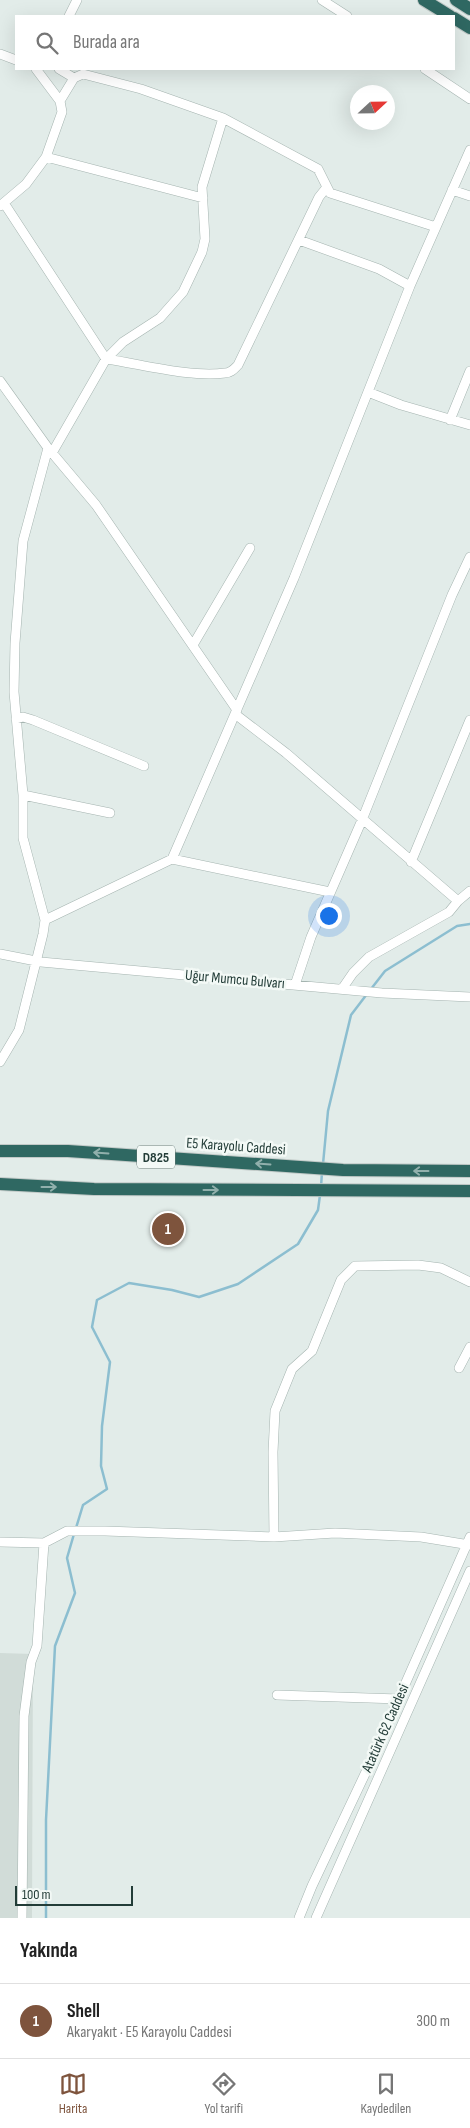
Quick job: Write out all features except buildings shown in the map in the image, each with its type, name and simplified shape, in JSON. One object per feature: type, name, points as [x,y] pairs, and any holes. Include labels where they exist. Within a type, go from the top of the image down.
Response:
[{"type":"highway","points":[[424,0],[448,15]]},
{"type":"highway","points":[[456,0],[470,9]]},
{"type":"highway","points":[[455,19],[470,28]]},
{"type":"highway","name":"E5 Karayolu Caddesi","points":[[0,1151],[68,1151],[343,1170],[470,1171]]},
{"type":"highway","name":"D825","points":[[0,1184],[94,1189],[470,1191]]},
{"type":"street","points":[[70,15],[77,0]]},
{"type":"street","points":[[322,0],[345,15]]},
{"type":"street","points":[[0,54],[15,60]]},
{"type":"street","points":[[37,70],[60,101],[62,112],[46,157],[26,184],[2,205],[106,359],[195,374],[226,374],[232,372],[238,365],[319,197],[327,187]]},
{"type":"street","points":[[61,70],[74,78]]},
{"type":"street","points":[[427,70],[470,98]]},
{"type":"street","points":[[60,101],[74,78],[83,74],[140,90],[223,118],[318,170],[330,193],[436,227]]},
{"type":"street","points":[[0,1062],[19,1030],[37,961],[44,920],[23,838],[23,795],[16,719],[16,643],[23,541],[50,451],[106,359],[123,342],[160,318],[183,292],[204,247],[202,187],[223,118]]},
{"type":"street","points":[[172,859],[294,578],[410,286],[470,150]]},
{"type":"street","points":[[46,157],[203,198]]},
{"type":"street","points":[[452,190],[470,196]]},
{"type":"street","points":[[299,240],[380,269],[410,286]]},
{"type":"street","points":[[450,420],[470,371]]},
{"type":"street","points":[[0,381],[50,451],[96,505],[193,645],[236,712],[458,901]]},
{"type":"street","points":[[368,392],[401,405],[470,425]]},
{"type":"street","points":[[193,645],[250,548]]},
{"type":"street","points":[[295,985],[311,937],[362,820],[452,595],[470,557]]},
{"type":"street","points":[[16,719],[23,717],[33,720],[144,766]]},
{"type":"street","points":[[412,862],[470,720]]},
{"type":"street","points":[[23,795],[110,813]]},
{"type":"street","points":[[44,920],[172,859],[330,892]]},
{"type":"street","points":[[342,989],[352,973],[369,957],[449,912],[470,890]]},
{"type":"street","name":"Uğur Mumcu Bulvarı","points":[[0,954],[37,961],[295,985],[470,997]]},
{"type":"street","points":[[274,1537],[273,1452],[275,1411],[292,1369],[312,1351],[341,1280],[355,1266],[418,1265],[441,1268],[470,1282]]},
{"type":"street","points":[[459,1368],[470,1347]]},
{"type":"street","points":[[0,1542],[44,1543],[66,1531],[92,1531],[274,1537],[335,1533],[421,1537],[469,1542]]},
{"type":"street","name":"Atatürk 62 Caddesi","points":[[299,1918],[469,1542]]},
{"type":"street","points":[[22,1918],[24,1716],[31,1662],[37,1646],[44,1543]]},
{"type":"street","name":"Atatürk 62 Caddesi","points":[[316,1918],[470,1571]]},
{"type":"street","points":[[277,1695],[399,1699]]},
{"type":"shaded area","points":[[0,1653],[33,1654],[32,1918],[0,1918]]},
{"type":"waterway","points":[[371,989],[385,971],[457,926],[470,924]]},
{"type":"waterway","points":[[323,1164],[328,1111],[351,1015],[367,994]]},
{"type":"waterway","points":[[321,1187],[322,1172]]},
{"type":"waterway","points":[[76,1528],[83,1505],[107,1489],[101,1466],[102,1426],[110,1362],[92,1327],[97,1300],[129,1283],[172,1290],[199,1297],[238,1284],[298,1244],[318,1210],[320,1195]]},
{"type":"waterway","points":[[46,1918],[46,1820],[55,1646],[75,1593],[67,1558],[74,1534]]},
{"type":"place","name":"Shell","points":[[168,1229]]}]
